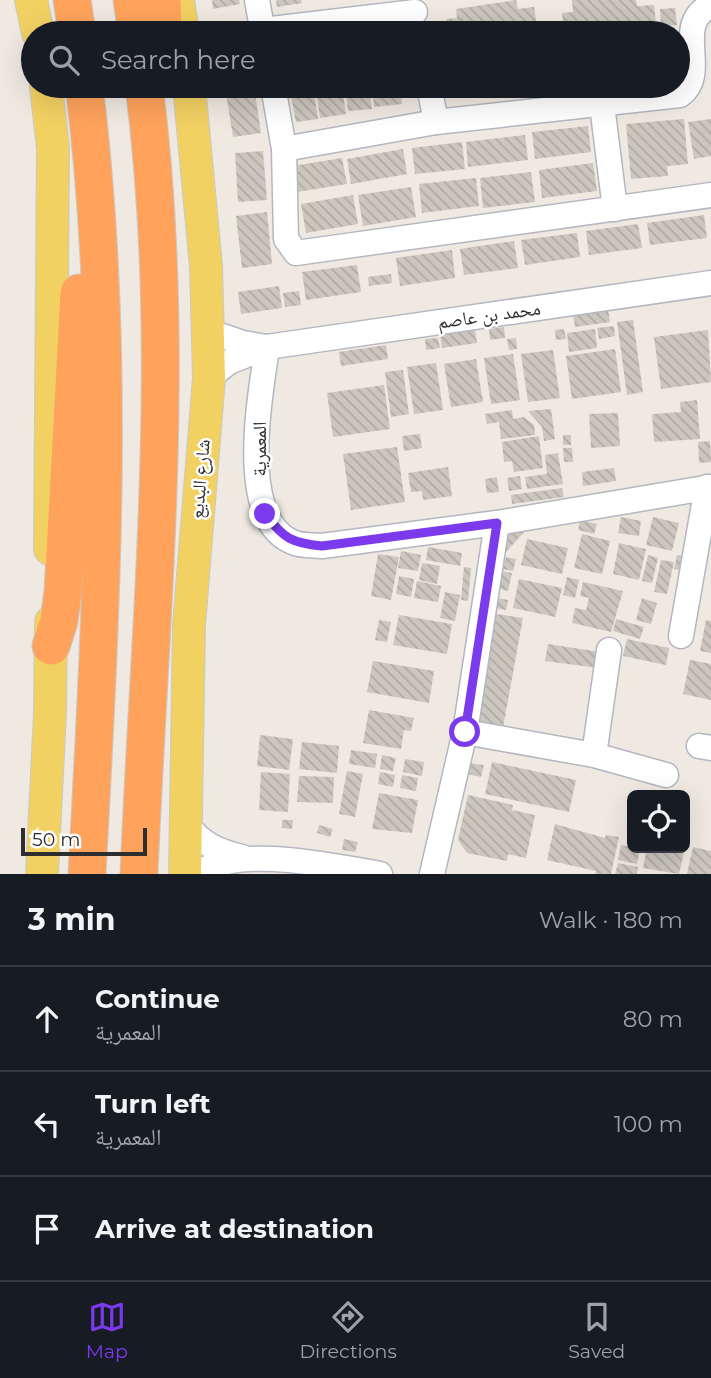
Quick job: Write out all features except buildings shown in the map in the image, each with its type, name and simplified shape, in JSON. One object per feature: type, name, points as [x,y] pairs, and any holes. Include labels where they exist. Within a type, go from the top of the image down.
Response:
[{"type":"highway","points":[[72,0],[75,21]]},
{"type":"highway","points":[[132,0],[135,21]]},
{"type":"highway","points":[[162,0],[163,21]]},
{"type":"highway","points":[[86,98],[102,268],[105,421],[97,699],[87,874]]},
{"type":"highway","name":"شارع البديع","points":[[139,874],[156,529],[162,314],[154,160],[146,98]]},
{"type":"highway","points":[[156,529],[178,415],[180,319],[167,98]]},
{"type":"highway","points":[[51,646],[59,621],[63,591],[79,327],[81,207],[94,164]]},
{"type":"main road","points":[[31,0],[35,21]]},
{"type":"main road","points":[[178,0],[181,21]]},
{"type":"main road","points":[[42,874],[51,646],[49,469],[54,316],[53,148],[47,98]]},
{"type":"main road","name":"شارع البديع","points":[[186,874],[190,600],[209,378],[200,189],[191,98]]},
{"type":"street","points":[[257,0],[261,21]]},
{"type":"street","points":[[690,83],[693,77],[691,31],[696,18],[711,5]]},
{"type":"street","points":[[362,21],[416,15]]},
{"type":"street","points":[[275,98],[284,149],[286,239],[291,249],[302,254],[711,195]]},
{"type":"street","points":[[431,98],[436,122]]},
{"type":"street","points":[[284,149],[436,122],[673,98]]},
{"type":"street","points":[[602,105],[615,209]]},
{"type":"street","name":"محمد بن عاصم","points":[[209,378],[229,362],[267,347],[711,283]]},
{"type":"street","name":"محمد بن عاصم","points":[[208,331],[243,343],[267,347]]},
{"type":"street","name":"المعمرية","points":[[267,347],[256,435],[256,472],[265,514],[278,532],[295,543],[322,546],[497,523],[709,487]]},
{"type":"street","points":[[681,636],[709,487]]},
{"type":"street","points":[[432,874],[465,732],[497,523]]},
{"type":"street","points":[[594,755],[609,650]]},
{"type":"street","points":[[465,732],[594,755],[666,775]]},
{"type":"street","points":[[187,825],[199,841],[216,851],[253,860],[380,874]]},
{"type":"street","points":[[197,874],[213,865],[253,860]]},
{"type":"route","points":[[265,514],[278,532],[295,543],[322,546],[497,523],[465,732]]}]
